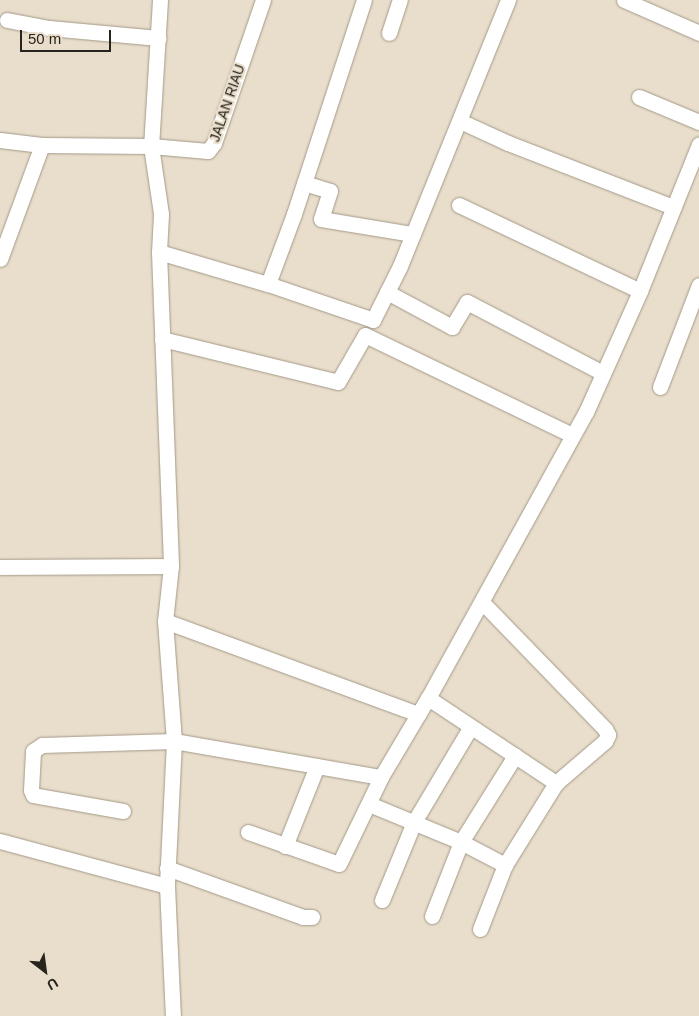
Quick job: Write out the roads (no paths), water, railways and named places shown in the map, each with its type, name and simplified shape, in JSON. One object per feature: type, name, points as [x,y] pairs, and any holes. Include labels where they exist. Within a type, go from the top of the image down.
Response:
[{"type":"street","points":[[160,0],[152,146],[161,214],[159,252],[171,566],[165,621],[174,741],[166,886],[173,1016]]},
{"type":"street","name":"JALAN RIAU","points":[[0,140],[42,145],[152,146],[203,152],[212,148],[262,0]]},
{"type":"street","points":[[268,284],[304,183],[364,0]]},
{"type":"street","points":[[389,33],[400,0]]},
{"type":"street","points":[[162,339],[338,382],[373,320],[413,234],[508,0]]},
{"type":"street","points":[[632,1],[699,33]]},
{"type":"street","points":[[7,20],[49,28],[159,38]]},
{"type":"street","points":[[638,97],[699,122]]},
{"type":"street","points":[[460,121],[508,143],[674,207]]},
{"type":"street","points":[[248,832],[339,864],[381,777],[482,602],[586,412],[640,291],[674,207],[694,173],[699,144]]},
{"type":"street","points":[[0,259],[5,234],[42,145]]},
{"type":"street","points":[[304,183],[330,191],[322,219],[413,234]]},
{"type":"street","points":[[459,205],[640,291]]},
{"type":"street","points":[[159,252],[268,284],[373,320]]},
{"type":"street","points":[[660,387],[699,285]]},
{"type":"street","points":[[387,292],[452,327],[467,302],[603,373]]},
{"type":"street","points":[[365,335],[572,435]]},
{"type":"street","points":[[0,566],[171,566]]},
{"type":"street","points":[[480,929],[505,865],[556,783],[605,741],[607,733],[482,602]]},
{"type":"street","points":[[165,621],[418,714]]},
{"type":"street","points":[[428,698],[470,728],[556,783]]},
{"type":"street","points":[[382,900],[414,822],[470,728]]},
{"type":"street","points":[[123,811],[34,795],[31,790],[32,751],[42,745],[174,741],[381,777]]},
{"type":"street","points":[[432,916],[461,842],[515,756]]},
{"type":"street","points":[[286,846],[317,766]]},
{"type":"street","points":[[369,804],[461,842],[505,865]]},
{"type":"street","points":[[0,842],[166,886]]},
{"type":"street","points":[[167,868],[304,917],[312,917]]}]
